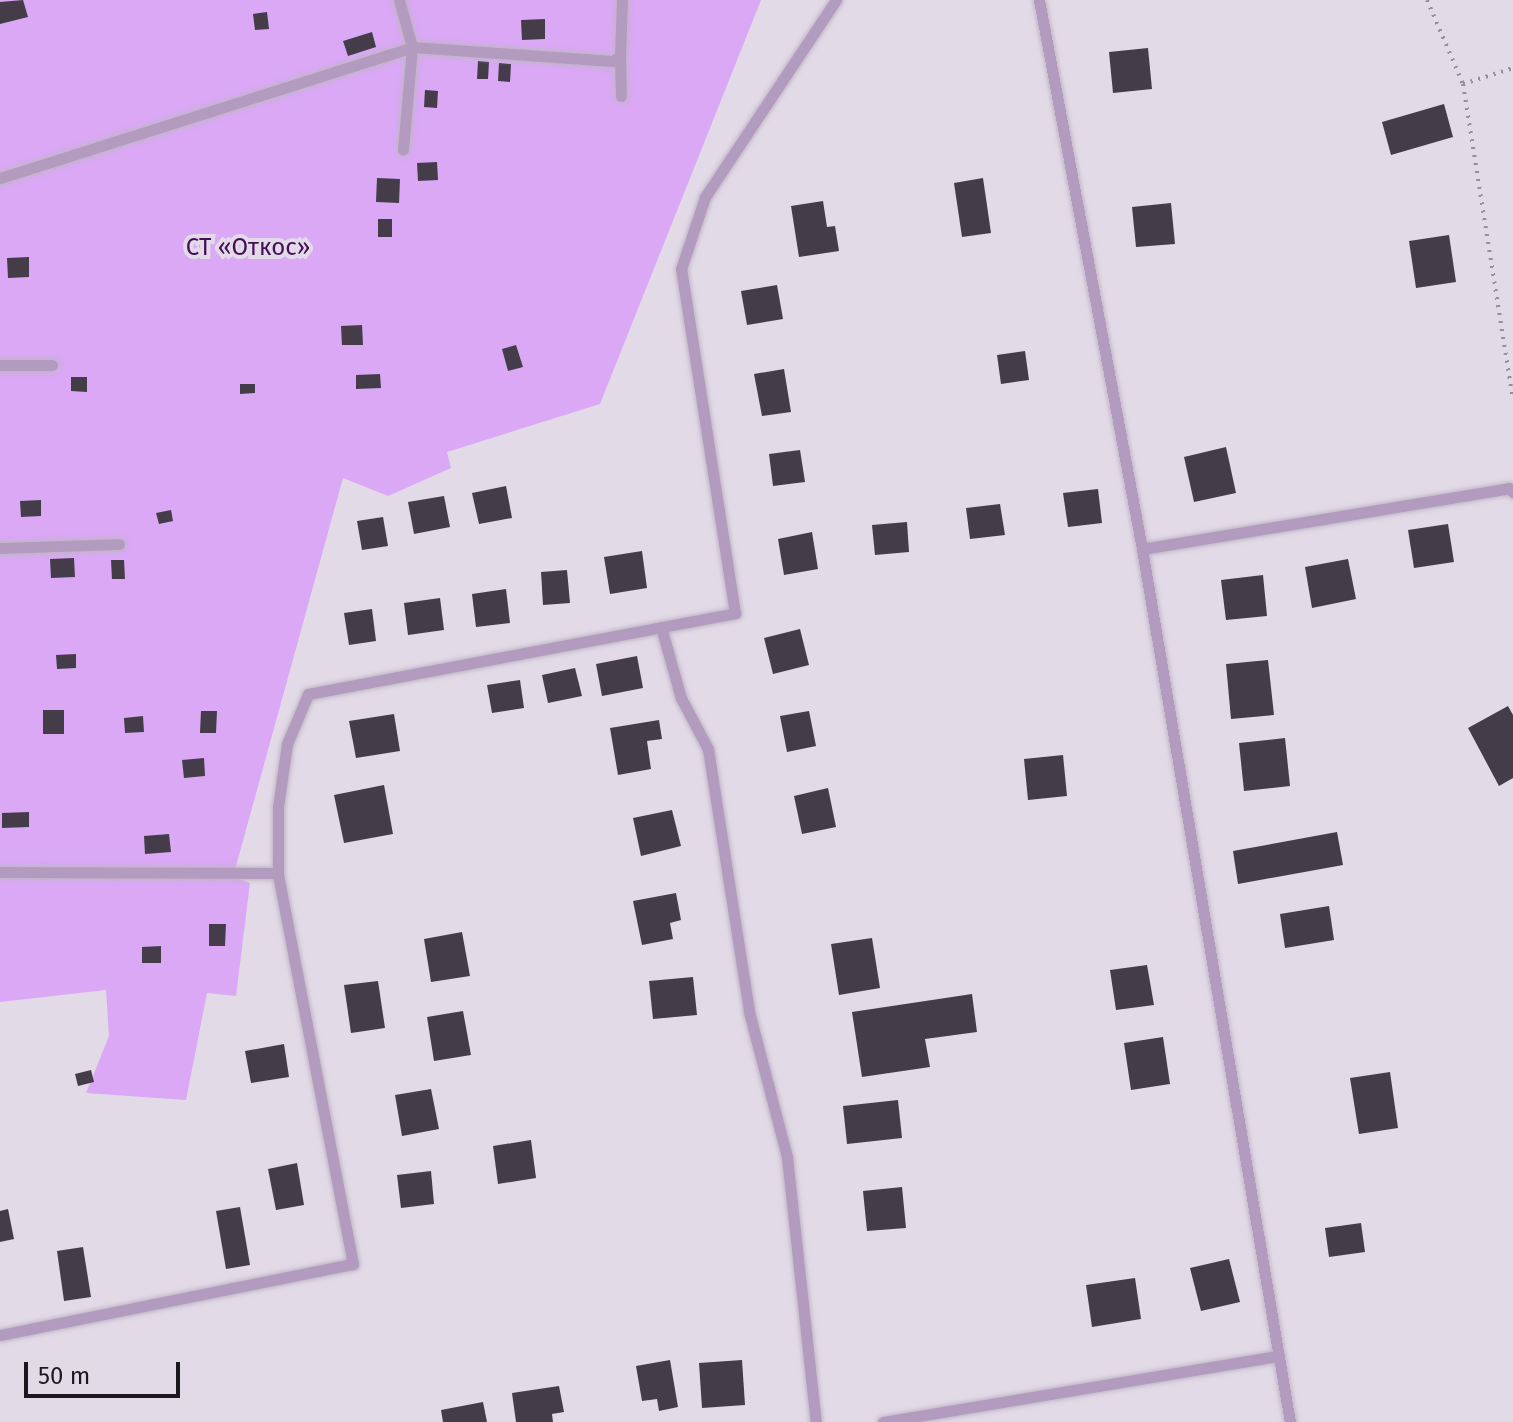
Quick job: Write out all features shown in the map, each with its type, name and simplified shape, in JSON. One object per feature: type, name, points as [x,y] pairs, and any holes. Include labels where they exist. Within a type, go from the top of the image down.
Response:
[{"type":"lane","points":[[399,0],[412,47],[403,150]]},
{"type":"lane","points":[[621,96],[622,0]]},
{"type":"lane","points":[[0,1335],[353,1264],[278,873],[278,807],[287,744],[308,694],[735,613],[681,269],[705,197],[836,0]]},
{"type":"lane","points":[[1039,0],[1142,549],[1290,1422]]},
{"type":"lane","points":[[0,178],[412,47],[613,61],[620,56]]},
{"type":"lane","points":[[0,365],[52,365]]},
{"type":"lane","points":[[1142,549],[1509,488],[1513,492]]},
{"type":"lane","points":[[0,548],[119,544]]},
{"type":"lane","points":[[661,627],[681,698],[708,749],[749,1012],[787,1157],[816,1422]]},
{"type":"lane","points":[[0,872],[278,873]]},
{"type":"lane","points":[[883,1422],[1277,1356]]},
{"type":"path","points":[[1427,0],[1463,84],[1513,398]]},
{"type":"path","points":[[1463,84],[1513,68]]},
{"type":"green space","name":"СТ «Откос»","points":[[0,0],[761,0],[600,404],[447,452],[451,468],[388,496],[343,478],[233,877],[250,883],[236,996],[207,993],[186,1100],[86,1093],[109,1036],[106,990],[0,1002]]},
{"type":"building","points":[[23,0],[28,17],[0,24],[0,2]]},
{"type":"building","points":[[267,12],[269,29],[255,30],[253,14]]},
{"type":"building","points":[[545,19],[545,39],[522,40],[521,20]]},
{"type":"building","points":[[372,32],[376,47],[348,56],[343,41]]},
{"type":"building","points":[[1148,48],[1152,89],[1113,93],[1109,52]]},
{"type":"building","points":[[478,61],[489,62],[488,79],[477,79]]},
{"type":"building","points":[[499,63],[511,64],[510,82],[498,81]]},
{"type":"building","points":[[425,90],[438,91],[437,108],[424,107]]},
{"type":"building","points":[[1444,104],[1453,137],[1391,155],[1382,122]]},
{"type":"building","points":[[437,162],[438,180],[418,181],[417,163]]},
{"type":"building","points":[[377,178],[400,179],[399,203],[376,202]]},
{"type":"building","points":[[983,178],[991,233],[962,237],[954,183]]},
{"type":"building","points":[[823,201],[827,227],[835,226],[839,251],[799,257],[791,206]]},
{"type":"building","points":[[1171,203],[1175,244],[1136,247],[1132,207]]},
{"type":"building","points":[[378,219],[392,219],[392,237],[378,237]]},
{"type":"building","points":[[1449,235],[1456,282],[1416,288],[1409,241]]},
{"type":"building","points":[[29,257],[29,277],[8,278],[7,258]]},
{"type":"building","points":[[777,285],[783,319],[747,325],[741,291]]},
{"type":"building","points":[[362,325],[363,345],[342,345],[341,326]]},
{"type":"building","points":[[516,345],[523,367],[508,371],[502,349]]},
{"type":"building","points":[[1025,351],[1029,380],[1001,384],[997,355]]},
{"type":"building","points":[[784,369],[791,412],[762,416],[754,374]]},
{"type":"building","points":[[380,374],[381,388],[356,389],[356,375]]},
{"type":"building","points":[[71,377],[87,377],[87,392],[71,391]]},
{"type":"building","points":[[240,384],[255,384],[255,393],[240,394]]},
{"type":"building","points":[[1226,447],[1236,493],[1194,502],[1184,457]]},
{"type":"building","points":[[800,450],[805,482],[773,486],[769,454]]},
{"type":"building","points":[[506,486],[512,518],[479,524],[472,493]]},
{"type":"building","points":[[1098,489],[1102,523],[1068,527],[1063,493]]},
{"type":"building","points":[[444,496],[450,527],[414,534],[408,502]]},
{"type":"building","points":[[41,500],[41,516],[21,517],[20,501]]},
{"type":"building","points":[[1000,504],[1005,535],[970,539],[966,508]]},
{"type":"building","points":[[171,510],[173,521],[159,524],[156,513]]},
{"type":"building","points":[[383,517],[388,546],[362,550],[357,521]]},
{"type":"building","points":[[907,522],[909,552],[875,555],[872,525]]},
{"type":"building","points":[[1448,524],[1454,562],[1414,568],[1408,530]]},
{"type":"building","points":[[812,532],[818,569],[784,575],[778,539]]},
{"type":"building","points":[[642,551],[647,588],[610,594],[604,557]]},
{"type":"building","points":[[74,558],[75,577],[51,578],[50,559]]},
{"type":"building","points":[[1348,559],[1356,599],[1312,608],[1305,567]]},
{"type":"building","points":[[111,560],[124,560],[125,579],[112,579]]},
{"type":"building","points":[[567,570],[570,603],[543,605],[541,572]]},
{"type":"building","points":[[1263,575],[1267,616],[1226,620],[1221,580]]},
{"type":"building","points":[[506,589],[510,623],[476,627],[472,594]]},
{"type":"building","points":[[440,598],[444,630],[408,635],[404,603]]},
{"type":"building","points":[[372,609],[376,641],[349,645],[344,613]]},
{"type":"building","points":[[800,629],[809,665],[773,674],[764,638]]},
{"type":"building","points":[[76,654],[76,668],[57,669],[56,655]]},
{"type":"building","points":[[637,656],[643,688],[602,696],[596,664]]},
{"type":"building","points":[[1268,660],[1274,715],[1231,719],[1226,664]]},
{"type":"building","points":[[575,668],[582,696],[548,703],[542,675]]},
{"type":"building","points":[[520,680],[524,708],[492,713],[487,685]]},
{"type":"building","points":[[1508,706],[1513,715],[1513,778],[1499,786],[1468,728]]},
{"type":"building","points":[[43,710],[64,710],[64,734],[43,734]]},
{"type":"building","points":[[201,711],[217,711],[216,733],[200,733]]},
{"type":"building","points":[[809,711],[816,746],[787,752],[780,716]]},
{"type":"building","points":[[394,714],[400,751],[356,758],[349,721]]},
{"type":"building","points":[[143,716],[144,732],[125,733],[124,718]]},
{"type":"building","points":[[659,720],[662,739],[647,741],[651,769],[618,775],[610,728]]},
{"type":"building","points":[[1285,738],[1290,786],[1244,791],[1239,743]]},
{"type":"building","points":[[1063,755],[1067,796],[1028,800],[1024,759]]},
{"type":"building","points":[[204,758],[205,776],[184,778],[182,760]]},
{"type":"building","points":[[384,785],[393,834],[344,843],[334,795]]},
{"type":"building","points":[[828,788],[836,827],[802,834],[794,796]]},
{"type":"building","points":[[672,810],[681,846],[641,856],[633,818]]},
{"type":"building","points":[[29,812],[29,827],[2,828],[2,813]]},
{"type":"building","points":[[1337,832],[1343,865],[1238,884],[1233,851]]},
{"type":"building","points":[[169,834],[171,852],[145,854],[144,836]]},
{"type":"building","points":[[676,893],[681,920],[670,923],[673,939],[642,945],[633,901]]},
{"type":"building","points":[[1329,906],[1334,940],[1285,948],[1280,914]]},
{"type":"building","points":[[209,924],[226,924],[225,946],[209,946]]},
{"type":"building","points":[[462,932],[470,976],[431,982],[424,939]]},
{"type":"building","points":[[872,938],[880,988],[839,995],[831,944]]},
{"type":"building","points":[[161,946],[161,963],[142,963],[142,947]]},
{"type":"building","points":[[1147,965],[1154,1005],[1116,1010],[1110,970]]},
{"type":"building","points":[[693,977],[697,1015],[653,1019],[649,981]]},
{"type":"building","points":[[378,981],[385,1028],[351,1033],[344,985]]},
{"type":"building","points":[[972,994],[977,1032],[925,1039],[930,1067],[862,1077],[852,1012]]},
{"type":"building","points":[[463,1011],[471,1055],[434,1061],[427,1017]]},
{"type":"building","points":[[1163,1037],[1170,1084],[1131,1090],[1124,1043]]},
{"type":"building","points":[[284,1044],[289,1077],[251,1083],[245,1051]]},
{"type":"building","points":[[91,1070],[94,1082],[78,1086],[75,1074]]},
{"type":"building","points":[[1390,1072],[1398,1128],[1359,1134],[1350,1078]]},
{"type":"building","points":[[431,1089],[439,1129],[402,1136],[395,1095]]},
{"type":"building","points":[[898,1100],[902,1138],[847,1144],[843,1106]]},
{"type":"building","points":[[531,1140],[536,1178],[498,1184],[493,1146]]},
{"type":"building","points":[[297,1163],[304,1205],[276,1210],[268,1169]]},
{"type":"building","points":[[431,1171],[434,1204],[401,1208],[397,1175]]},
{"type":"building","points":[[902,1187],[906,1228],[867,1231],[863,1191]]},
{"type":"building","points":[[240,1207],[250,1265],[226,1269],[216,1211]]},
{"type":"building","points":[[8,1209],[14,1239],[0,1242],[0,1211]]},
{"type":"building","points":[[1361,1223],[1365,1252],[1329,1257],[1325,1228]]},
{"type":"building","points":[[83,1247],[91,1297],[64,1301],[57,1251]]},
{"type":"building","points":[[1229,1259],[1240,1302],[1201,1311],[1190,1268]]},
{"type":"building","points":[[1135,1278],[1141,1319],[1092,1327],[1086,1285]]},
{"type":"building","points":[[670,1360],[678,1407],[659,1411],[657,1399],[642,1401],[636,1366]]},
{"type":"building","points":[[742,1360],[745,1405],[702,1408],[699,1363]]},
{"type":"building","points":[[559,1386],[564,1412],[552,1414],[553,1422],[516,1422],[512,1393]]},
{"type":"building","points":[[483,1402],[487,1422],[443,1422],[441,1410]]}]
